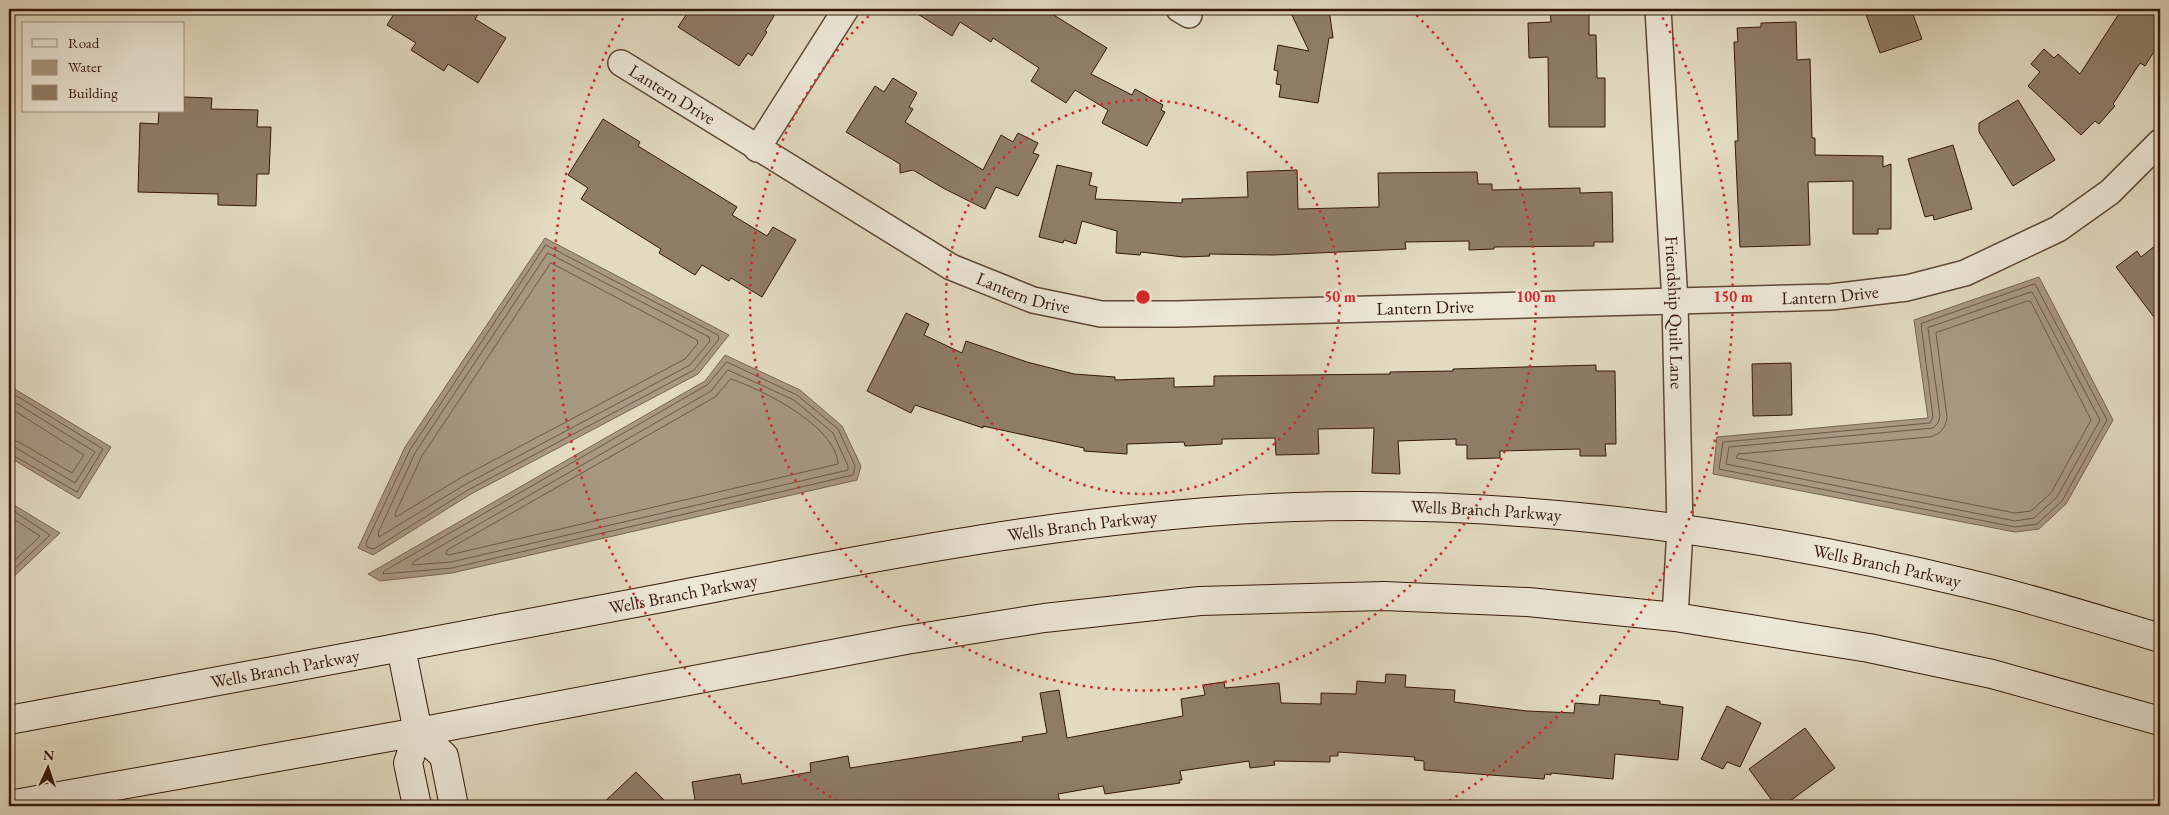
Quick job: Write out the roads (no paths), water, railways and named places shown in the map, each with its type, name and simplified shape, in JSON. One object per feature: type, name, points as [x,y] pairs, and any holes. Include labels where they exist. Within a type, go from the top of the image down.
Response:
[{"type":"main road","name":"Wells Branch Parkway","points":[[9,720],[986,537],[1159,515],[1299,507],[1468,509],[1591,518],[1680,529],[1823,551],[1976,585],[2160,638]]},
{"type":"main road","points":[[9,805],[418,732],[906,640],[1044,618],[1200,601],[1384,596],[1528,602],[1676,618],[1869,648],[1992,674],[2160,722]]},
{"type":"main road","points":[[401,648],[418,732],[408,763],[416,806]]},
{"type":"main road","points":[[418,732],[444,756],[454,806]]},
{"type":"street","points":[[757,149],[846,9]]},
{"type":"street","name":"Friendship Quilt Lane","points":[[1658,9],[1675,302],[1680,529],[1676,618]]},
{"type":"street","name":"Lantern Drive","points":[[621,64],[951,267],[1033,300],[1101,314],[1177,314],[1831,297],[1907,288],[1965,273],[2058,229],[2110,192],[2160,142]]},
{"type":"water","points":[[545,238],[729,335],[698,374],[471,494],[373,555],[358,548],[405,447]]},
{"type":"water","points":[[2039,277],[2113,420],[2066,504],[2039,529],[2015,532],[1713,474],[1717,437],[1928,418],[1914,320]]},
{"type":"water","points":[[725,355],[800,390],[842,426],[861,466],[857,480],[452,573],[380,581],[368,574],[705,381]]},
{"type":"water","points":[[13,388],[111,447],[79,499],[9,457],[9,396]]},
{"type":"water","points":[[9,502],[60,533],[9,581]]}]
